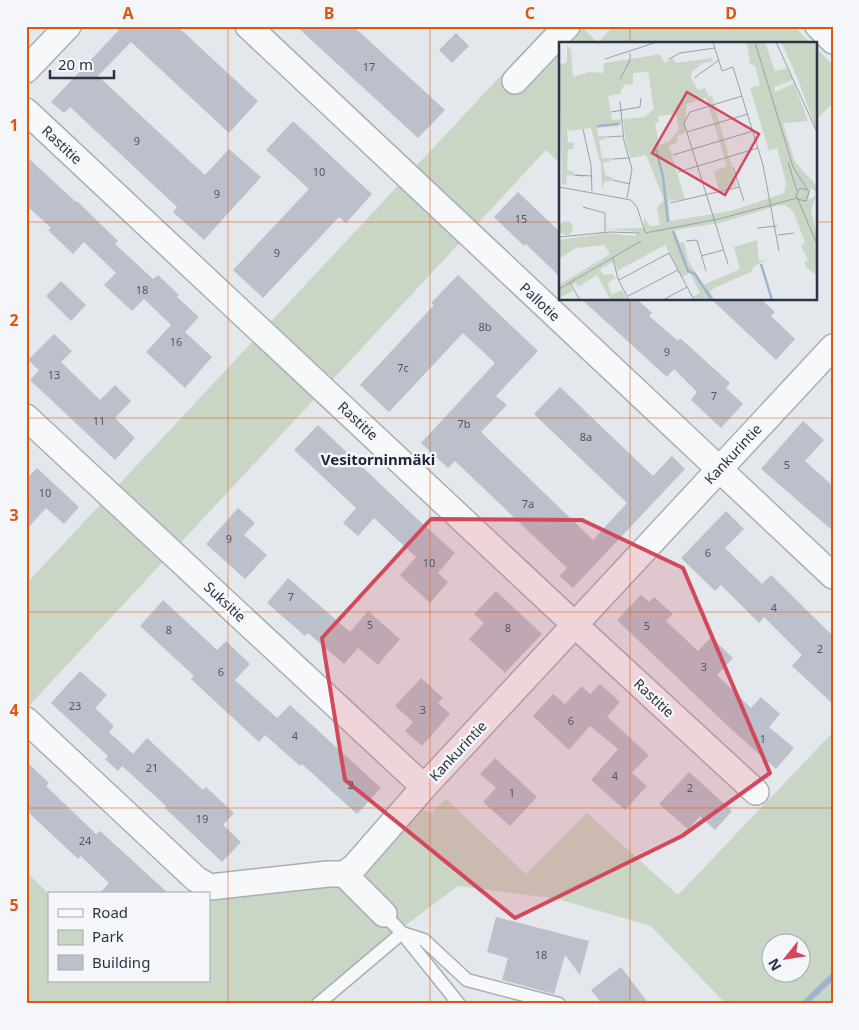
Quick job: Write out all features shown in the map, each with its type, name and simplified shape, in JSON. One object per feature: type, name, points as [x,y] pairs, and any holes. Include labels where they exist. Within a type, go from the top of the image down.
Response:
[{"type":"street","points":[[26,70],[68,26]]},
{"type":"street","name":"Pallotie","points":[[248,26],[833,576]]},
{"type":"street","points":[[515,81],[567,26]]},
{"type":"street","points":[[818,26],[833,41]]},
{"type":"street","name":"Rastitie","points":[[26,111],[756,792]]},
{"type":"street","name":"Kankurintie","points":[[344,874],[354,866],[424,787],[833,347]]},
{"type":"street","name":"Suksitie","points":[[26,417],[424,787]]},
{"type":"street","points":[[26,720],[196,879],[210,887],[328,874],[344,874],[384,914]]},
{"type":"lane","points":[[384,914],[402,933],[459,1004]]},
{"type":"lane","points":[[318,1004],[402,933]]},
{"type":"lane","points":[[402,933],[424,940],[467,980],[559,1004]]},
{"type":"highlighted area","points":[[431,519],[582,520],[683,568],[770,773],[682,836],[515,918],[345,780],[322,638]]},
{"type":"green space","points":[[547,26],[581,26],[597,42],[559,42],[559,162],[546,150],[26,709],[26,584]]},
{"type":"green space","points":[[613,26],[794,26],[809,42],[599,42]]},
{"type":"green space","points":[[816,48],[833,65],[833,103],[816,120]]},
{"type":"green space","points":[[833,732],[833,1004],[726,1004],[651,926],[558,899],[458,886],[402,928],[352,876],[418,807],[431,813],[446,799],[526,874],[587,813],[678,895]]},
{"type":"green space","points":[[26,872],[48,893],[48,982],[210,982],[210,898],[212,896],[315,885],[336,888],[346,881],[397,933],[313,1004],[26,1004]]},
{"type":"building","points":[[114,26],[177,26],[258,101],[229,133],[131,42],[98,76],[205,175],[229,149],[261,177],[204,240],[173,212],[177,207],[70,107],[64,113],[51,102],[119,30]]},
{"type":"building","points":[[296,26],[353,26],[445,110],[418,138]]},
{"type":"building","points":[[456,33],[469,46],[452,63],[439,50]]},
{"type":"building","points":[[293,121],[372,194],[346,223],[339,217],[263,298],[233,270],[309,189],[266,150]]},
{"type":"building","points":[[26,156],[77,201],[118,241],[115,244],[153,279],[158,275],[179,295],[177,297],[199,317],[185,332],[212,357],[185,388],[146,352],[171,325],[144,299],[132,311],[104,285],[116,273],[84,242],[73,254],[48,230],[51,228],[26,205]]},
{"type":"building","points":[[518,192],[559,231],[559,276],[526,244],[524,246],[494,217]]},
{"type":"building","points":[[458,275],[538,351],[496,396],[507,405],[481,432],[593,540],[627,503],[534,414],[560,387],[653,476],[672,456],[685,469],[573,588],[559,576],[567,568],[455,461],[448,468],[421,443],[495,363],[463,333],[389,412],[360,385],[434,305],[431,303]]},
{"type":"building","points":[[61,281],[86,305],[71,321],[46,296]]},
{"type":"building","points":[[582,300],[638,300],[652,313],[649,316],[678,341],[680,338],[730,383],[726,388],[743,404],[721,428],[691,400],[697,392],[674,369],[667,377]]},
{"type":"building","points":[[712,300],[762,300],[775,312],[771,316],[795,339],[776,360]]},
{"type":"building","points":[[54,334],[72,351],[61,362],[100,400],[115,385],[131,401],[115,418],[135,438],[115,460],[30,380],[39,370],[28,360]]},
{"type":"building","points":[[803,421],[824,440],[805,461],[833,486],[833,531],[761,469]]},
{"type":"building","points":[[318,425],[455,553],[438,573],[448,582],[430,603],[400,575],[416,557],[374,518],[358,536],[343,523],[356,508],[294,450]]},
{"type":"building","points":[[37,468],[79,507],[64,524],[46,508],[26,530],[26,479]]},
{"type":"building","points":[[238,508],[255,523],[244,535],[267,555],[245,579],[206,544]]},
{"type":"building","points":[[726,511],[744,529],[725,548],[762,584],[771,575],[833,636],[833,704],[792,666],[802,655],[764,617],[759,623],[721,585],[715,591],[681,558]]},
{"type":"building","points":[[288,578],[350,632],[368,611],[400,639],[378,665],[358,648],[344,664],[308,633],[305,636],[267,603]]},
{"type":"building","points":[[496,591],[542,634],[505,673],[469,639],[484,623],[474,614]]},
{"type":"building","points":[[641,595],[649,602],[654,597],[673,614],[666,621],[698,651],[711,637],[733,658],[717,675],[751,708],[761,697],[780,714],[769,727],[794,748],[776,769],[732,730],[617,620]]},
{"type":"building","points":[[163,600],[217,650],[226,641],[250,664],[235,680],[277,718],[290,705],[381,788],[357,814],[302,764],[300,766],[265,735],[259,742],[191,679],[194,676],[140,626]]},
{"type":"building","points":[[80,671],[107,695],[95,708],[114,726],[109,732],[133,754],[147,738],[203,790],[206,787],[234,813],[223,825],[241,842],[222,862],[165,808],[166,806],[122,766],[118,771],[105,759],[108,756],[51,703]]},
{"type":"building","points":[[421,678],[443,698],[438,703],[450,714],[422,746],[405,731],[413,722],[395,706]]},
{"type":"building","points":[[600,684],[620,702],[607,717],[649,755],[632,773],[647,786],[625,810],[591,780],[618,749],[590,726],[569,750],[533,716],[553,694],[565,704],[582,686],[590,694]]},
{"type":"building","points":[[495,758],[537,797],[510,826],[483,802],[496,788],[480,774]]},
{"type":"building","points":[[26,761],[49,783],[46,786],[96,834],[100,831],[167,892],[101,892],[109,883],[81,856],[78,859],[26,810]]},
{"type":"building","points":[[689,772],[732,811],[715,830],[700,816],[688,829],[659,804]]},
{"type":"building","points":[[496,917],[589,941],[580,975],[565,955],[554,994],[502,980],[508,958],[487,952]]},
{"type":"building","points":[[621,967],[649,1004],[602,1004],[591,990]]},
{"type":"waterway","points":[[804,1004],[833,976]]},
{"type":"district","name":"Vesitorninmäki","points":[[378,460]]}]
